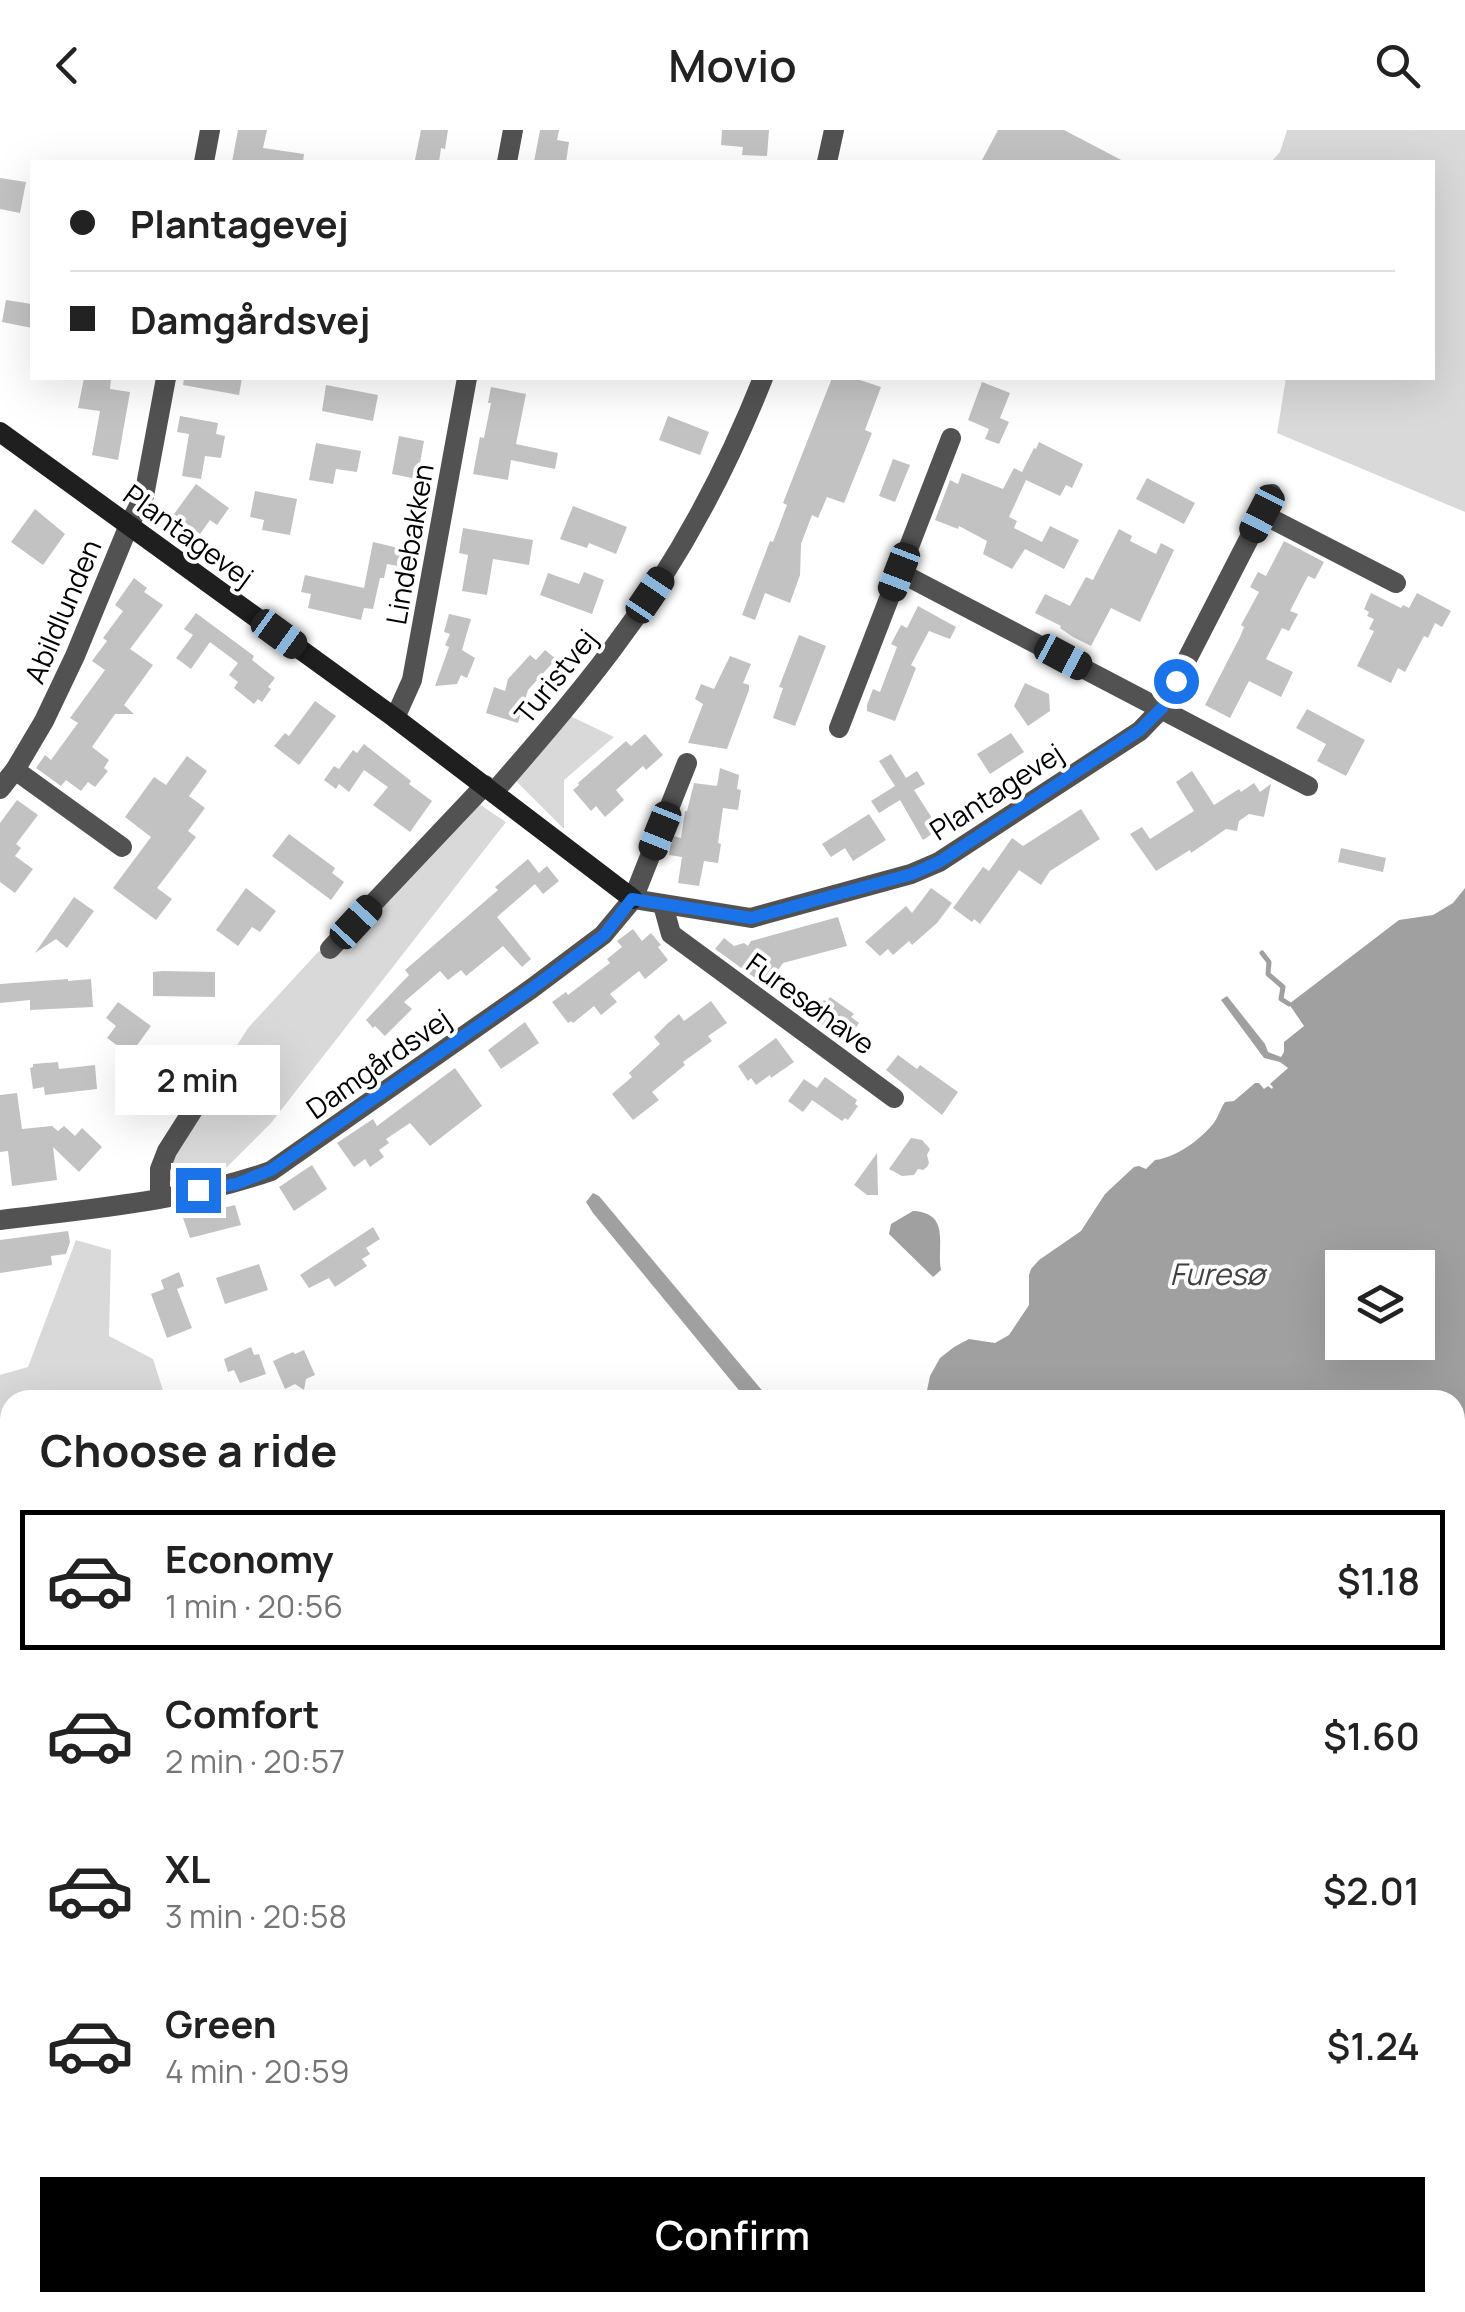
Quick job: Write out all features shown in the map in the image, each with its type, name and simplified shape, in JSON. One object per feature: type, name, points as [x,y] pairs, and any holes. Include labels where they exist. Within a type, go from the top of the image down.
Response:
[{"type":"street","points":[[204,160],[210,130]]},
{"type":"street","points":[[507,160],[513,130]]},
{"type":"street","points":[[827,160],[834,130]]},
{"type":"street","name":"Abildlunden","points":[[0,789],[44,721],[144,496],[166,380]]},
{"type":"street","name":"Lindebakken","points":[[395,718],[412,680],[468,380]]},
{"type":"street","name":"Turistvej","points":[[330,949],[567,707],[613,649],[668,568],[719,476],[762,380]]},
{"type":"street","name":"Plantagevej","points":[[0,432],[395,718],[632,899],[751,918],[912,874],[939,862],[1140,730],[1162,708],[1272,494]]},
{"type":"street","points":[[839,728],[950,438]]},
{"type":"street","points":[[1262,514],[1396,583]]},
{"type":"street","points":[[899,572],[1308,786]]},
{"type":"street","points":[[632,899],[687,763]]},
{"type":"street","points":[[15,770],[122,847]]},
{"type":"street","name":"Damgårdsvej","points":[[0,1220],[236,1184],[271,1170],[604,935],[632,899]]},
{"type":"street","name":"Furesøhave","points":[[663,905],[670,934],[894,1098]]},
{"type":"street","points":[[160,1197],[160,1169],[167,1151],[221,1066]]},
{"type":"shaded area","points":[[1287,130],[1465,130],[1465,512],[1277,433],[1286,380],[1435,380],[1435,160],[1273,160],[1280,152]]},
{"type":"shaded area","points":[[568,715],[614,737],[564,780],[564,829],[515,780]]},
{"type":"shaded area","points":[[476,802],[506,822],[271,1123],[222,1172],[169,1181],[165,1166],[231,1065],[227,1061],[248,1028],[319,951],[328,958]]},
{"type":"shaded area","points":[[76,1240],[111,1250],[109,1336],[153,1359],[163,1390],[0,1390],[0,1375],[28,1367]]},
{"type":"water","name":"Furesø","points":[[1465,888],[1465,1390],[927,1390],[940,1358],[954,1347],[969,1339],[995,1343],[1009,1335],[1029,1305],[1031,1269],[1081,1231],[1105,1194],[1134,1167],[1146,1169],[1155,1160],[1187,1147],[1213,1124],[1225,1102],[1234,1101],[1255,1083],[1272,1089],[1270,1084],[1288,1068],[1264,1058],[1221,1000],[1227,996],[1268,1052],[1281,1057],[1284,1042],[1304,1026],[1289,1004],[1399,920],[1433,915],[1453,903]]},
{"type":"water","points":[[593,1193],[599,1196],[762,1390],[739,1390],[586,1202]]},
{"type":"water","points":[[913,1211],[925,1213],[938,1224],[941,1270],[933,1277],[889,1234],[891,1224]]},
{"type":"building","points":[[238,130],[267,130],[263,148],[304,154],[303,160],[232,160]]},
{"type":"building","points":[[421,130],[448,130],[439,160],[415,160]]},
{"type":"building","points":[[540,130],[559,130],[557,140],[569,142],[566,160],[534,160]]},
{"type":"building","points":[[722,130],[769,130],[767,156],[742,155],[743,147],[721,145]]},
{"type":"building","points":[[998,130],[1064,130],[1121,160],[982,160]]},
{"type":"building","points":[[0,178],[26,182],[20,213],[0,209]]},
{"type":"building","points":[[6,300],[30,304],[30,328],[2,322]]},
{"type":"building","points":[[84,380],[111,380],[110,389],[130,392],[118,460],[92,455],[100,411],[78,408]]},
{"type":"building","points":[[184,380],[242,380],[239,395],[183,385]]},
{"type":"building","points":[[831,380],[860,380],[881,387],[865,430],[872,433],[844,503],[827,497],[818,518],[812,515],[801,544],[800,575],[790,603],[765,593],[755,620],[742,615],[787,505],[783,503]]},
{"type":"building","points":[[982,382],[1010,393],[1000,418],[1009,422],[999,444],[985,439],[989,429],[968,420]]},
{"type":"building","points":[[326,385],[378,395],[373,421],[322,411]]},
{"type":"building","points":[[491,387],[526,394],[516,444],[558,453],[555,469],[511,460],[508,480],[473,474],[480,437],[484,438]]},
{"type":"building","points":[[180,416],[218,423],[216,434],[225,436],[221,458],[205,456],[201,479],[182,476],[189,434],[177,432]]},
{"type":"building","points":[[668,416],[709,432],[700,455],[659,440]]},
{"type":"building","points":[[399,436],[424,441],[417,479],[392,474]]},
{"type":"building","points":[[1039,442],[1083,464],[1072,488],[1066,485],[1060,496],[1026,480],[1009,517],[1017,521],[1014,528],[1042,542],[1050,526],[1079,540],[1064,569],[1025,549],[1012,569],[983,554],[987,541],[959,526],[958,529],[935,520],[950,480],[958,484],[962,473],[1003,489],[1014,468],[1022,472]]},
{"type":"building","points":[[316,443],[361,451],[357,472],[336,469],[333,484],[309,480]]},
{"type":"building","points":[[893,459],[910,465],[895,502],[879,496]]},
{"type":"building","points":[[1147,478],[1195,503],[1184,524],[1136,499]]},
{"type":"building","points":[[196,484],[229,508],[217,525],[210,520],[200,534],[174,514]]},
{"type":"building","points":[[255,491],[297,499],[290,535],[262,530],[264,520],[250,517]]},
{"type":"building","points":[[573,506],[627,527],[616,554],[589,543],[587,548],[560,539]]},
{"type":"building","points":[[35,509],[65,534],[43,565],[11,542]]},
{"type":"building","points":[[463,528],[533,540],[529,565],[493,559],[487,595],[462,591],[468,555],[459,553]]},
{"type":"building","points":[[1119,529],[1132,536],[1130,541],[1156,554],[1161,543],[1174,550],[1140,622],[1111,608],[1091,646],[1035,613],[1045,594],[1070,606],[1086,577],[1093,580]]},
{"type":"building","points":[[1284,541],[1324,562],[1315,579],[1308,576],[1290,611],[1298,614],[1289,631],[1282,628],[1266,659],[1293,672],[1281,697],[1249,681],[1230,718],[1205,705],[1259,592],[1250,587],[1258,572],[1266,576]]},
{"type":"building","points":[[373,542],[407,550],[404,567],[387,564],[373,609],[364,608],[361,620],[308,608],[311,594],[301,592],[305,575],[364,588]]},
{"type":"building","points":[[584,572],[604,580],[592,614],[540,595],[548,573],[579,584]]},
{"type":"building","points":[[134,578],[147,588],[144,592],[163,605],[130,649],[153,665],[124,705],[134,714],[115,714],[92,747],[109,760],[104,768],[108,771],[95,787],[88,782],[81,791],[66,780],[61,786],[36,768],[45,755],[51,760],[78,723],[70,718],[105,670],[92,661],[123,611],[115,605]]},
{"type":"building","points":[[1371,593],[1409,608],[1417,593],[1451,611],[1442,627],[1435,623],[1428,638],[1424,636],[1405,672],[1398,668],[1391,683],[1357,666],[1374,631],[1369,629],[1374,619],[1364,609]]},
{"type":"building","points":[[918,606],[956,627],[950,639],[929,631],[911,665],[916,668],[895,721],[867,711],[867,705],[873,689],[880,692],[897,647],[891,644],[901,625],[907,628]]},
{"type":"building","points":[[196,613],[254,656],[252,660],[275,678],[262,702],[258,699],[254,704],[234,688],[238,682],[229,675],[238,663],[210,642],[191,669],[176,658],[193,635],[184,629]]},
{"type":"building","points":[[449,614],[471,619],[462,650],[475,658],[467,678],[461,675],[457,684],[435,686],[449,647],[445,645],[450,634],[444,632]]},
{"type":"building","points":[[799,635],[826,646],[795,726],[773,718],[783,688],[779,687]]},
{"type":"building","points":[[545,650],[556,659],[528,690],[518,723],[486,713],[494,687],[505,691],[508,679],[530,655],[536,660]]},
{"type":"building","points":[[730,656],[751,664],[743,683],[749,685],[749,690],[727,749],[688,743],[703,704],[695,699],[701,684],[714,689]]},
{"type":"building","points":[[1025,683],[1049,694],[1050,711],[1028,726],[1014,706]]},
{"type":"building","points":[[315,701],[336,716],[299,765],[274,746],[285,733],[289,736]]},
{"type":"building","points":[[1307,709],[1365,740],[1346,776],[1317,761],[1326,744],[1296,728]]},
{"type":"building","points":[[1011,733],[1024,752],[990,774],[977,754]]},
{"type":"building","points":[[645,734],[663,755],[646,770],[643,766],[616,790],[624,800],[605,817],[596,806],[591,811],[573,790],[626,741],[631,746]]},
{"type":"building","points":[[364,744],[432,801],[410,832],[373,805],[388,787],[364,770],[349,792],[324,780],[334,766],[339,769],[353,750],[357,753]]},
{"type":"building","points":[[891,754],[906,778],[917,771],[925,784],[914,790],[939,829],[923,840],[900,800],[879,813],[871,801],[895,786],[879,761]]},
{"type":"building","points":[[187,756],[207,771],[189,796],[205,808],[188,831],[196,837],[157,888],[172,899],[156,920],[113,888],[151,837],[125,817],[154,777],[166,785]]},
{"type":"building","points":[[720,768],[739,775],[738,810],[723,808],[718,863],[704,861],[699,886],[678,883],[682,857],[669,855],[671,840],[673,836],[681,838],[694,783],[717,786]]},
{"type":"building","points":[[1192,771],[1214,805],[1254,783],[1260,792],[1271,784],[1264,817],[1249,814],[1239,821],[1237,831],[1226,829],[1156,871],[1130,834],[1142,827],[1150,839],[1194,811],[1176,782]]},
{"type":"building","points":[[17,800],[38,815],[16,844],[21,848],[15,856],[33,869],[15,893],[0,882],[0,823]]},
{"type":"building","points":[[1081,809],[1100,839],[1050,871],[1041,885],[1019,870],[980,924],[953,908],[983,867],[989,871],[1012,838],[1023,846]]},
{"type":"building","points":[[869,814],[886,840],[853,861],[845,848],[831,857],[822,844]]},
{"type":"building","points":[[289,834],[335,868],[332,873],[344,882],[331,900],[272,856]]},
{"type":"building","points":[[1341,848],[1386,858],[1383,872],[1338,862]]},
{"type":"building","points":[[528,859],[539,873],[547,866],[559,881],[543,894],[535,884],[497,917],[531,959],[522,967],[503,946],[466,976],[461,970],[448,980],[440,971],[404,1002],[412,1009],[385,1036],[373,1028],[366,1020],[409,975],[405,970]]},
{"type":"building","points":[[246,888],[276,911],[260,932],[252,927],[238,946],[216,930]]},
{"type":"building","points":[[931,888],[952,903],[912,945],[909,941],[893,955],[888,949],[880,956],[865,942],[906,906],[912,913]]},
{"type":"building","points":[[74,897],[94,911],[67,948],[56,939],[35,953]]},
{"type":"building","points":[[838,917],[847,946],[783,963],[769,983],[760,977],[758,980],[715,949],[724,938],[734,946],[748,946],[751,941]]},
{"type":"building","points":[[633,929],[642,941],[651,933],[668,960],[645,979],[639,971],[610,994],[617,1002],[601,1015],[594,1006],[568,1023],[552,1002],[566,992],[568,995],[610,963],[607,959],[622,947],[617,941]]},
{"type":"building","points":[[153,972],[215,972],[215,997],[153,996]]},
{"type":"building","points":[[91,979],[93,1007],[30,1010],[30,1000],[0,1003],[0,984]]},
{"type":"building","points":[[830,997],[854,1014],[851,1017],[859,1023],[848,1039],[814,1019],[824,1000],[827,1002]]},
{"type":"building","points":[[711,1001],[727,1023],[708,1036],[712,1041],[652,1092],[659,1100],[633,1120],[612,1094],[660,1044],[654,1037],[667,1024],[679,1014],[684,1021]]},
{"type":"building","points":[[118,1002],[151,1026],[130,1055],[107,1038],[116,1026],[106,1018]]},
{"type":"building","points":[[525,1022],[539,1043],[501,1069],[488,1050]]},
{"type":"building","points":[[776,1038],[794,1062],[756,1085],[751,1078],[748,1081],[738,1066]]},
{"type":"building","points":[[898,1055],[917,1069],[920,1065],[958,1092],[942,1115],[886,1070]]},
{"type":"building","points":[[58,1062],[59,1069],[95,1065],[97,1089],[45,1095],[44,1087],[33,1089],[33,1064]]},
{"type":"building","points":[[455,1068],[482,1106],[430,1146],[410,1123],[386,1139],[389,1143],[379,1150],[384,1157],[370,1167],[365,1159],[354,1167],[337,1143],[373,1119],[377,1126]]},
{"type":"building","points":[[825,1077],[857,1100],[858,1106],[848,1120],[842,1121],[812,1100],[803,1112],[788,1101],[804,1079],[817,1088]]},
{"type":"building","points":[[17,1093],[22,1129],[52,1126],[58,1131],[64,1126],[75,1136],[82,1128],[102,1147],[79,1172],[53,1147],[57,1180],[12,1186],[8,1151],[0,1152],[0,1095]]},
{"type":"building","points":[[911,1138],[922,1140],[930,1149],[929,1163],[914,1175],[902,1176],[889,1169]]},
{"type":"building","points":[[877,1153],[878,1195],[867,1195],[854,1185]]},
{"type":"building","points":[[312,1165],[327,1189],[294,1211],[279,1187]]},
{"type":"building","points":[[235,1205],[241,1225],[190,1238],[183,1218]]},
{"type":"building","points":[[373,1227],[380,1239],[366,1248],[370,1254],[362,1259],[367,1266],[335,1287],[329,1278],[309,1288],[300,1275]]},
{"type":"building","points":[[68,1231],[66,1254],[51,1256],[52,1265],[0,1273],[0,1240]]},
{"type":"building","points":[[259,1264],[268,1290],[225,1304],[216,1278]]},
{"type":"building","points":[[179,1272],[184,1286],[177,1289],[192,1328],[167,1338],[151,1294],[164,1289],[161,1280]]},
{"type":"building","points":[[251,1347],[254,1355],[259,1354],[266,1374],[240,1383],[234,1370],[228,1372],[224,1359]]},
{"type":"building","points":[[304,1350],[315,1375],[306,1379],[304,1390],[295,1384],[285,1389],[273,1361]]},
{"type":"waterway","points":[[1262,953],[1269,962],[1268,974],[1283,987],[1281,999],[1289,1004]]},
{"type":"route","points":[[198,1190],[236,1184],[271,1170],[604,935],[632,899],[751,918],[912,874],[939,862],[1140,730],[1162,708],[1176,681]]}]
